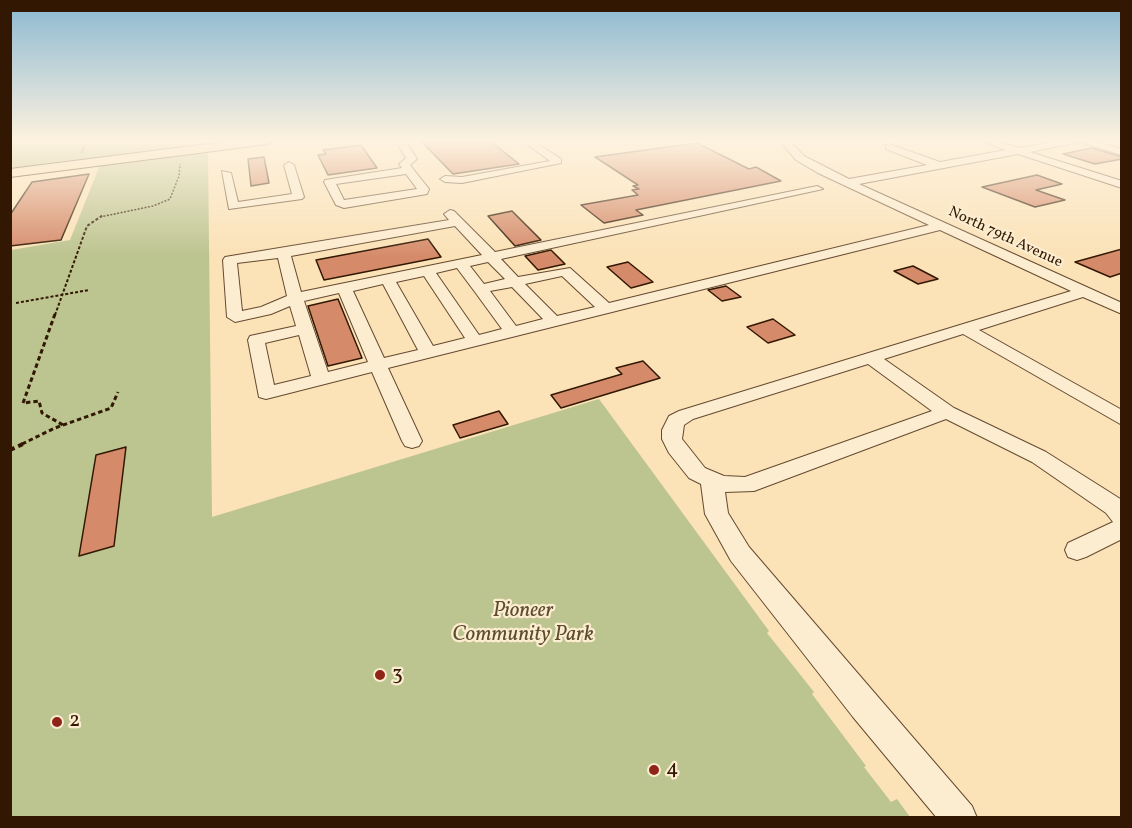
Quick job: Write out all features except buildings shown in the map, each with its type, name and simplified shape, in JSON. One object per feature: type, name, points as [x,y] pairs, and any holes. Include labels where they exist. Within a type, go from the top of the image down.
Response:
[{"type":"street","points":[[227,179],[233,206],[298,197],[293,179]]},
{"type":"street","points":[[351,179],[329,182],[340,203],[423,192],[414,179]]},
{"type":"street","points":[[445,179],[470,179]]},
{"type":"street","name":"North 79th Avenue","points":[[838,179],[1122,309]]},
{"type":"street","points":[[846,183],[869,179]]},
{"type":"street","points":[[1105,179],[1122,184]]},
{"type":"street","points":[[554,321],[517,281],[490,258],[454,218],[284,253],[230,260],[235,317],[265,311],[295,298],[428,271],[490,258],[693,215],[817,189]]},
{"type":"street","points":[[304,329],[256,340],[266,393],[940,226]]},
{"type":"street","points":[[284,253],[304,329],[321,379]]},
{"type":"street","points":[[461,264],[512,331]]},
{"type":"street","points":[[428,271],[475,341]]},
{"type":"street","points":[[480,289],[565,271],[605,308]]},
{"type":"street","points":[[387,279],[428,352]]},
{"type":"street","points":[[344,288],[412,441]]},
{"type":"street","points":[[946,412],[746,485],[734,486],[712,481],[697,473],[676,448],[672,429],[676,421],[686,415],[1083,292]]},
{"type":"street","points":[[964,328],[1122,419]]},
{"type":"street","points":[[869,357],[946,412],[1039,457],[1114,507],[1122,516]]},
{"type":"street","points":[[712,481],[717,514],[740,554],[864,706],[960,818]]},
{"type":"street","points":[[1077,550],[1122,528]]},
{"type":"path","points":[[63,425],[42,413],[39,401],[23,403],[91,220],[105,214],[153,206],[170,199],[178,179]]},
{"type":"path","points":[[16,303],[89,290]]},
{"type":"path","points":[[10,450],[63,425],[111,408],[118,392]]},
{"type":"green space","name":"Pioneer Community Park","points":[[95,179],[208,179],[212,517],[599,399],[769,631],[767,633],[814,692],[812,694],[866,766],[864,767],[891,802],[897,799],[910,817],[11,818],[11,250],[70,240]]},
{"type":"place","name":"3","points":[[380,675]]},
{"type":"place","name":"2","points":[[57,722]]},
{"type":"place","name":"4","points":[[654,770]]}]
